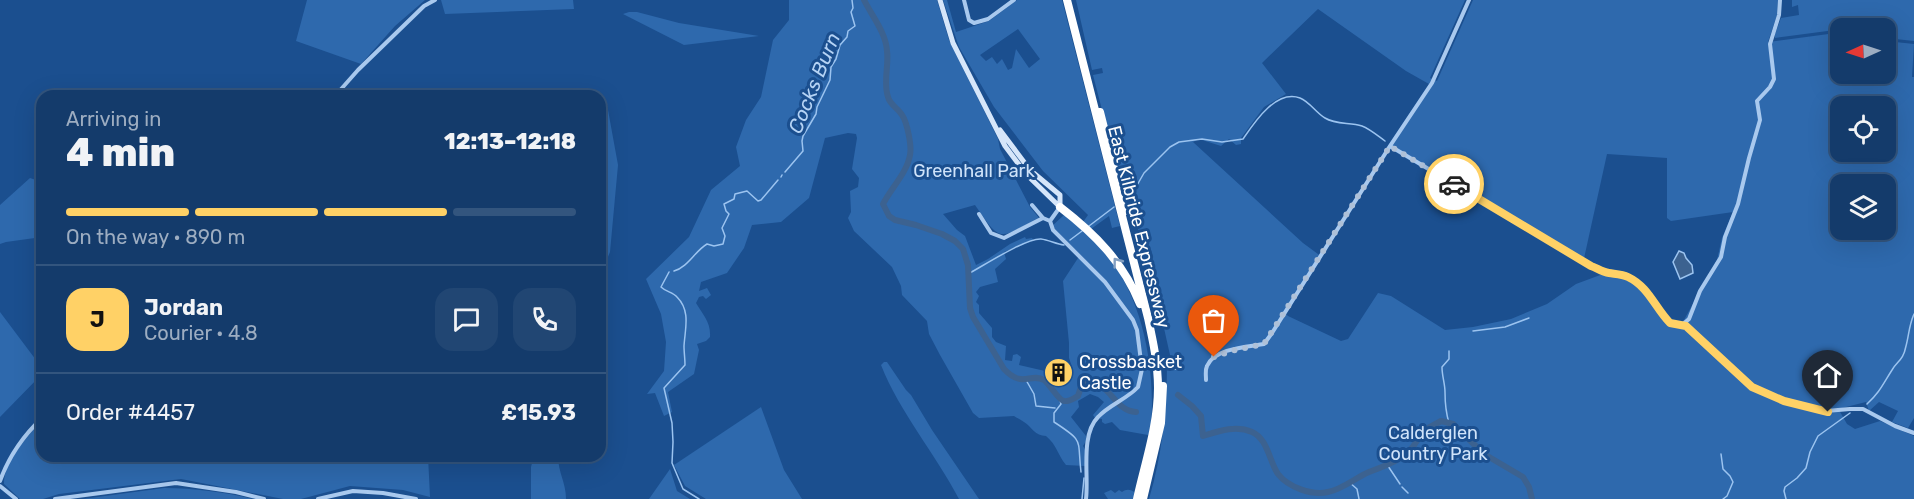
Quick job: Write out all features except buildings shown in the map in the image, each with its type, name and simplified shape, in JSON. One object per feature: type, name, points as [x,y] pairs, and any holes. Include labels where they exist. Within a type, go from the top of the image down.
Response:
[{"type":"highway","name":"East Kilbride Expressway","points":[[1066,0],[1156,360],[1158,390],[1154,424],[1137,499]]},
{"type":"highway","name":"East Kilbride Expressway","points":[[1072,0],[1146,291],[1162,368],[1161,423],[1143,499]]},
{"type":"highway","points":[[1060,207],[1102,243],[1123,270],[1132,285],[1151,333]]},
{"type":"main road","points":[[940,0],[953,43],[1005,146],[1026,174],[1060,207]]},
{"type":"street","points":[[340,90],[424,6],[435,0]]},
{"type":"street","points":[[964,0],[969,20],[974,24],[988,19],[1014,0]]},
{"type":"street","points":[[1206,380],[1206,369],[1214,357],[1264,344],[1432,83],[1469,0]]},
{"type":"street","points":[[1681,325],[1689,319],[1700,291],[1718,263],[1738,204],[1760,120],[1757,101],[1773,81],[1770,44],[1779,15],[1780,0]]},
{"type":"street","points":[[1390,146],[1591,266],[1605,273],[1631,278],[1652,297],[1670,323],[1686,326],[1751,386],[1784,401],[1826,411],[1863,409],[1914,433]]},
{"type":"street","points":[[1032,205],[1043,218],[1050,221],[1053,230],[1105,282],[1134,320],[1137,330],[1141,378],[1138,387],[1097,418],[1092,426],[1088,443],[1086,499]]},
{"type":"street","points":[[1050,221],[1060,207]]},
{"type":"street","points":[[979,214],[991,232],[1004,238],[1043,218]]},
{"type":"street","points":[[1162,368],[1176,368]]},
{"type":"street","points":[[0,481],[13,452],[36,424]]},
{"type":"street","points":[[55,499],[176,483],[236,492],[264,499]]},
{"type":"street","points":[[0,486],[16,499]]},
{"type":"street","points":[[318,499],[353,491],[416,499]]},
{"type":"green space","points":[[307,0],[425,0],[395,26],[361,64],[296,41]]},
{"type":"green space","points":[[441,0],[573,0],[574,9],[445,14]]},
{"type":"green space","name":"Greenhall Park","points":[[789,0],[937,0],[949,40],[998,139],[1000,149],[1030,207],[1039,218],[1016,230],[1002,234],[991,227],[975,205],[943,214],[965,236],[976,265],[1025,237],[1033,240],[1004,252],[1006,259],[995,269],[998,282],[980,287],[976,292],[979,296],[976,302],[979,305],[979,313],[992,328],[992,337],[996,342],[1006,346],[1005,360],[1012,361],[1013,355],[1017,354],[1021,357],[1019,365],[1045,371],[1057,387],[1064,385],[1073,370],[1069,358],[1063,281],[1080,255],[1052,226],[1064,215],[1085,230],[1112,261],[1125,282],[1143,329],[1151,379],[1151,429],[1148,435],[1120,430],[1112,422],[1105,424],[1102,419],[1095,418],[1093,415],[1104,402],[1090,394],[1078,401],[1079,407],[1071,417],[1086,436],[1083,446],[1086,451],[1085,466],[1066,465],[1050,439],[1036,433],[1014,416],[979,418],[973,413],[929,334],[927,321],[902,295],[901,286],[892,267],[854,231],[848,218],[851,212],[850,191],[858,187],[859,178],[852,169],[857,138],[856,134],[848,133],[825,138],[809,198],[781,222],[752,225],[744,248],[727,273],[701,282],[699,291],[707,288],[711,295],[706,299],[703,296],[699,297],[696,303],[708,323],[710,337],[697,344],[699,350],[694,374],[668,392],[672,412],[664,416],[655,393],[647,394],[664,371],[666,342],[661,314],[646,279],[689,237],[711,190],[740,166],[736,147],[746,120],[761,97],[773,40],[789,20]]},
{"type":"green space","points":[[943,0],[947,0],[956,32],[989,21],[1017,0],[1062,0],[1120,226],[1112,228],[1109,216],[1091,229],[1083,222],[1088,215],[1043,171],[994,107],[959,47]],"holes":[[[1018,29],[1040,59],[1029,68],[1016,49],[1012,68],[1008,70],[1002,59],[997,64],[992,57],[986,61],[980,55]]]},
{"type":"green space","name":"Calderglen Country Park","points":[[1076,0],[1465,0],[1430,78],[1437,81],[1473,0],[1778,0],[1777,15],[1768,42],[1830,34],[1830,84],[1896,84],[1896,42],[1914,44],[1912,77],[1914,77],[1914,418],[1908,428],[1892,422],[1898,411],[1879,402],[1869,411],[1866,402],[1834,410],[1839,410],[1847,424],[1855,429],[1880,421],[1914,436],[1914,499],[1149,499],[1163,432],[1167,364],[1172,364],[1153,279],[1130,203],[1126,203],[1093,75],[1103,73],[1102,68],[1092,70]],"holes":[[[1318,9],[1406,71],[1429,84],[1387,147],[1583,263],[1607,154],[1667,158],[1667,218],[1671,221],[1733,212],[1722,238],[1717,260],[1684,320],[1680,323],[1672,322],[1649,290],[1626,272],[1611,271],[1576,284],[1547,304],[1511,319],[1473,327],[1445,330],[1391,296],[1378,293],[1348,339],[1341,341],[1288,316],[1286,314],[1322,257],[1303,243],[1193,142],[1199,139],[1221,146],[1229,139],[1236,145],[1241,144],[1241,138],[1264,107],[1286,94],[1262,63]]]},
{"type":"green space","points":[[1792,0],[1914,0],[1914,41],[1896,39],[1896,18],[1830,18],[1830,31],[1775,38],[1781,18],[1799,15],[1798,5],[1792,7]]},
{"type":"green space","points":[[629,12],[759,36],[684,45],[623,14]]},
{"type":"green space","points":[[606,110],[608,110],[618,165],[610,252],[606,262]]},
{"type":"green space","points":[[30,178],[36,180],[36,238],[0,244],[0,205]]},
{"type":"green space","points":[[0,312],[36,360],[36,380],[0,417]]},
{"type":"green space","points":[[887,362],[911,395],[979,499],[959,499],[898,400],[881,365]]},
{"type":"green space","points":[[761,407],[784,470],[802,499],[706,499],[685,486],[674,465]]},
{"type":"green space","points":[[36,426],[36,462],[428,462],[430,497],[403,490],[350,486],[301,499],[283,499],[181,479],[59,494],[43,499],[20,499],[4,484],[7,467]]},
{"type":"green space","points":[[532,462],[559,462],[566,499],[531,499]]},
{"type":"green space","points":[[670,469],[677,491],[690,499],[649,499]]},
{"type":"green space","points":[[164,488],[209,491],[253,499],[83,499]]},
{"type":"green space","points":[[1111,490],[1115,493],[1119,490],[1122,492],[1131,490],[1134,492],[1134,499],[1108,499],[1104,493]]},
{"type":"shaded area","points":[[1679,251],[1684,253],[1692,265],[1693,273],[1680,279],[1673,262]]},
{"type":"waterway","name":"Cocks Burn","points":[[785,172],[803,151],[803,136],[816,114],[830,80],[831,67],[840,45],[847,37],[848,31],[855,26],[851,12],[852,0]]},
{"type":"waterway","points":[[864,0],[886,44],[888,97],[904,118],[910,140],[910,155],[906,168],[883,204],[889,216],[895,220],[942,234],[955,241],[963,249],[968,265],[970,308],[973,317],[1004,369],[1011,375],[1021,379],[1044,380],[1064,401],[1078,396],[1082,384],[1099,385],[1122,406],[1136,412]]},
{"type":"waterway","points":[[1128,197],[1144,173],[1170,147],[1179,142],[1202,139],[1222,142],[1243,139],[1267,109],[1283,98],[1300,98],[1329,120],[1362,126],[1385,141]]},
{"type":"waterway","name":"Cocks Burn","points":[[674,271],[683,266],[707,244],[714,246],[723,244],[725,236],[722,228],[729,214],[724,204],[734,199],[735,194],[747,191],[758,201],[778,180]]},
{"type":"waterway","points":[[1089,226],[1114,207]]},
{"type":"waterway","points":[[1070,240],[1082,231]]},
{"type":"waterway","points":[[968,274],[1034,240],[1041,239],[1064,245]]},
{"type":"waterway","name":"Cocks Burn","points":[[669,272],[661,287],[675,295],[686,314],[685,365],[664,388],[672,423],[672,463],[683,489],[699,499]]},
{"type":"waterway","points":[[1867,404],[1903,355],[1914,314]]},
{"type":"waterway","points":[[1473,331],[1505,327],[1529,318]]},
{"type":"waterway","points":[[1449,351],[1449,359],[1442,367],[1449,423]]},
{"type":"waterway","points":[[1026,380],[1034,394],[1036,406],[1055,408]]},
{"type":"waterway","points":[[1178,395],[1201,416],[1203,436],[1234,429],[1252,432],[1262,440],[1282,479],[1308,491],[1315,493],[1333,491],[1364,474],[1393,462],[1413,447],[1421,432],[1441,421],[1453,424],[1484,454],[1523,477],[1532,499]]},
{"type":"waterway","points":[[1060,400],[1061,404],[1054,413],[1054,422],[1078,442],[1081,472]]},
{"type":"waterway","points":[[1786,499],[1785,487],[1806,468],[1810,452],[1818,436],[1850,413]]},
{"type":"waterway","points":[[1721,454],[1723,469],[1733,482],[1727,496],[1723,499]]},
{"type":"waterway","points":[[1388,466],[1400,484]]},
{"type":"waterway","points":[[1082,499],[1084,478]]},
{"type":"waterway","points":[[1349,482],[1357,489],[1359,499]]},
{"type":"waterway","points":[[1402,487],[1408,493]]},
{"type":"way so far","points":[[1214,357],[1264,344],[1390,146],[1454,184]]},
{"type":"place","name":"Crossbasket Castle","points":[[1058,372]]},
{"type":"route","points":[[1454,184],[1591,266],[1605,273],[1631,278],[1652,297],[1665,319],[1674,325],[1686,326],[1752,387],[1784,401],[1828,412]]}]
